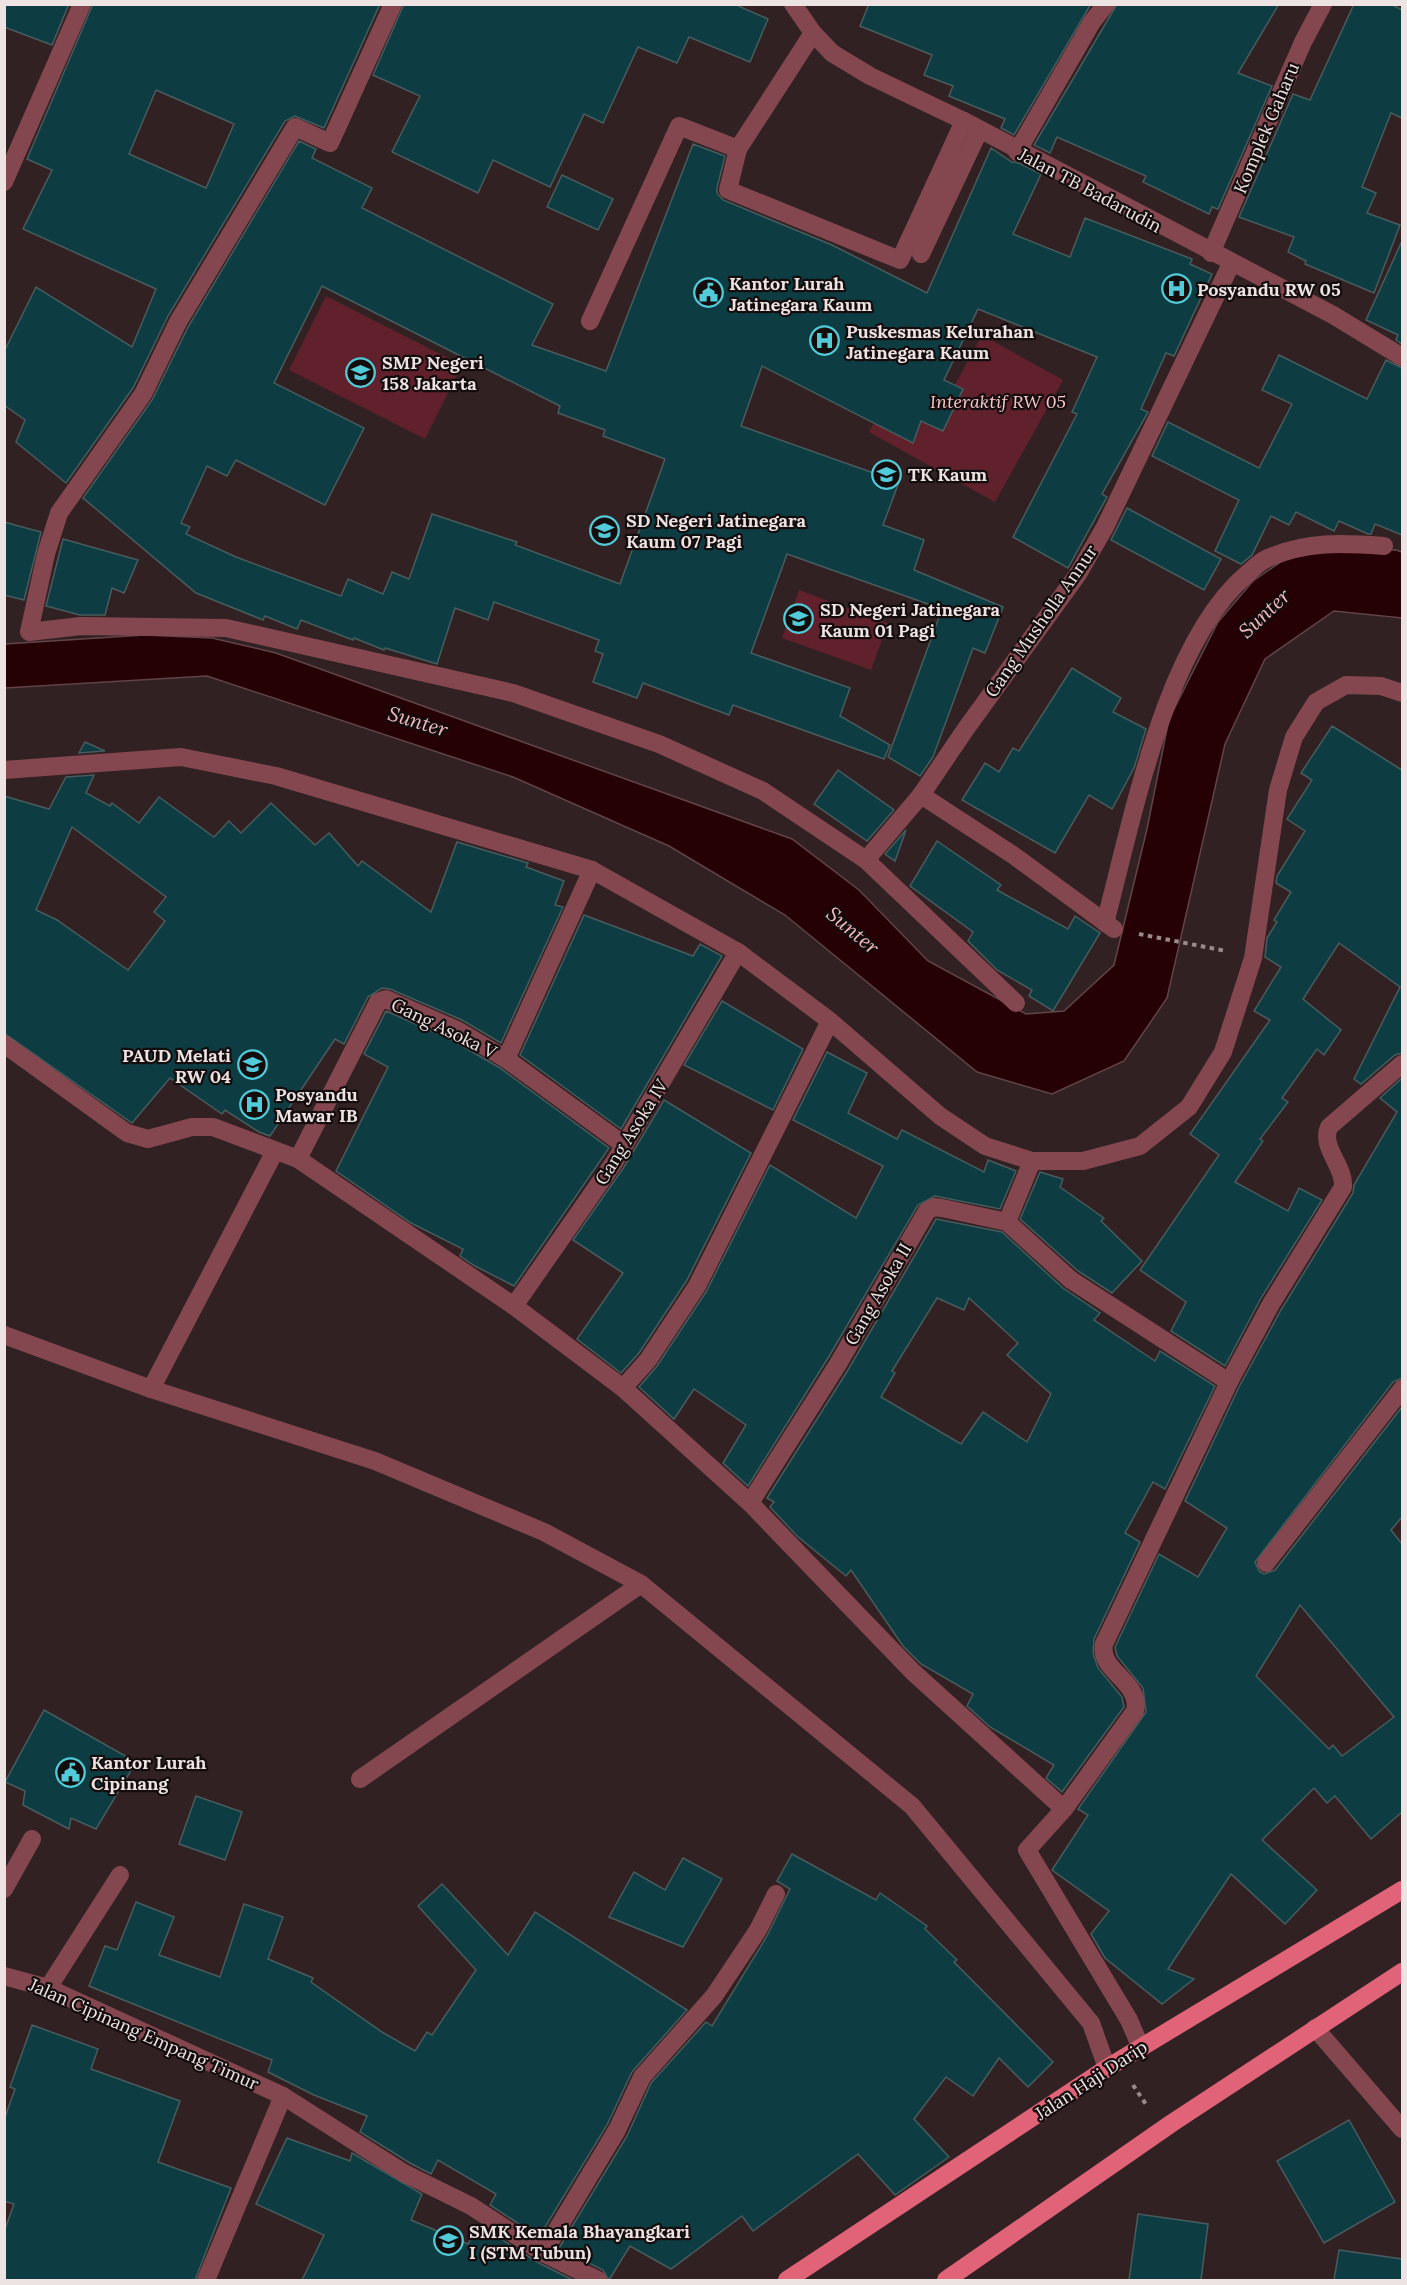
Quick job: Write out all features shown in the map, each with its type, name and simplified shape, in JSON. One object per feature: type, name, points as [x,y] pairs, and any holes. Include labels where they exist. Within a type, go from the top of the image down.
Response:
[{"type":"main road","name":"Jalan Haji Darip","points":[[787,2280],[1107,2068],[1402,1890]]},
{"type":"main road","points":[[946,2280],[1172,2123],[1402,1972]]},
{"type":"street","points":[[4,182],[82,4]]},
{"type":"street","points":[[393,4],[330,143],[296,127],[178,322],[143,394],[59,513],[46,554],[29,632],[81,626],[226,628],[513,693],[659,744],[763,791],[866,860],[1016,1003]]},
{"type":"street","name":"Jalan TB Badarudin","points":[[793,4],[813,33],[832,52],[870,76],[971,126],[1231,264],[1333,315],[1402,357]]},
{"type":"street","points":[[1017,152],[1092,22],[1106,4]]},
{"type":"street","name":"Komplek Gaharu","points":[[1211,253],[1303,42],[1323,4]]},
{"type":"street","points":[[813,33],[738,149],[728,190],[900,260],[971,126]]},
{"type":"street","points":[[590,321],[679,126],[738,149]]},
{"type":"street","points":[[921,254],[971,126]]},
{"type":"street","name":"Gang Musholla Annur","points":[[866,860],[921,795],[1078,574],[1105,527],[1231,264]]},
{"type":"street","points":[[921,795],[1013,855],[1110,926],[1152,745],[1184,661],[1228,590],[1266,558],[1310,544],[1336,542],[1384,546]]},
{"type":"street","points":[[4,770],[181,758],[276,776],[592,870],[738,952],[830,1021],[940,1116],[986,1146],[1032,1161],[1083,1161],[1140,1146],[1189,1107],[1223,1052],[1253,958],[1278,790],[1294,736],[1316,702],[1346,686],[1381,686],[1402,693]]},
{"type":"street","name":"Gang Asoka V","points":[[506,1059],[592,870]]},
{"type":"street","name":"Gang Asoka IV","points":[[514,1306],[624,1145],[738,952]]},
{"type":"street","name":"Gang Asoka V","points":[[298,1159],[378,1002],[386,999],[457,1030],[506,1059],[624,1145]]},
{"type":"street","points":[[623,1388],[648,1360],[697,1286],[830,1021]]},
{"type":"street","points":[[4,1044],[127,1132],[148,1139],[192,1127],[213,1128],[298,1159],[514,1306],[623,1388],[750,1503],[912,1672],[1064,1809]]},
{"type":"street","points":[[1135,2052],[1129,2020],[1027,1852],[1028,1847],[1064,1809],[1135,1711],[1137,1700],[1134,1692],[1105,1658],[1104,1644],[1229,1382],[1271,1304],[1343,1187],[1343,1176],[1327,1141],[1329,1127],[1402,1064]]},
{"type":"street","points":[[151,1389],[275,1151]]},
{"type":"street","points":[[1032,1161],[1007,1222],[1071,1280],[1229,1382]]},
{"type":"street","name":"Gang Asoka II","points":[[750,1503],[838,1364],[927,1211],[934,1207],[942,1208],[1007,1222]]},
{"type":"street","points":[[4,1335],[151,1389],[375,1461],[544,1532],[641,1584],[912,1806],[1091,2024],[1107,2068]]},
{"type":"street","points":[[1266,1563],[1402,1389]]},
{"type":"street","points":[[360,1779],[641,1584]]},
{"type":"street","points":[[4,1889],[32,1839]]},
{"type":"street","points":[[48,1988],[120,1875]]},
{"type":"street","points":[[543,2253],[617,2130],[642,2077],[714,1996],[758,1930],[776,1894]]},
{"type":"street","name":"Jalan Cipinang Empang Timur","points":[[4,1976],[48,1988],[283,2096],[404,2173],[471,2206],[543,2253],[598,2280]]},
{"type":"street","points":[[1315,2028],[1402,2129]]},
{"type":"street","points":[[206,2280],[283,2096]]},
{"type":"path","points":[[1110,926],[1203,946]]},
{"type":"path","points":[[1135,2052],[1127,2077],[1150,2110],[1172,2123]]},
{"type":"green space","points":[[326,296],[462,365],[425,439],[289,370]]},
{"type":"green space","name":"Interaktif RW 05","points":[[982,335],[1063,380],[995,502],[869,432],[893,389],[939,414]]},
{"type":"green space","points":[[799,590],[888,623],[871,670],[782,638]]},
{"type":"water","name":"Sunter","points":[[1298,550],[1396,550],[1402,552],[1402,618],[1334,611],[1265,659],[1225,744],[1167,998],[1124,1061],[1052,1094],[977,1072],[785,915],[669,846],[513,777],[207,676],[5,688],[5,644],[145,635],[212,638],[276,653],[792,839],[859,890],[928,961],[1026,1014],[1064,1011],[1114,965],[1147,829],[1169,719],[1218,622],[1253,581]]},
{"type":"building","points":[[4,4],[69,4],[52,45],[4,27]]},
{"type":"building","points":[[93,4],[380,4],[324,128],[295,116],[285,121],[168,316],[133,388],[66,483],[16,442],[25,420],[4,405],[4,352],[36,287],[132,347],[156,289],[23,229],[52,170],[27,159]],"holes":[[[156,90],[234,124],[206,188],[129,154]]]},
{"type":"building","points":[[404,4],[734,4],[768,19],[750,62],[689,37],[677,63],[638,47],[603,123],[584,114],[550,187],[493,160],[478,193],[392,152],[420,96],[373,75]]},
{"type":"building","points":[[869,4],[1091,4],[1014,135],[1001,128],[1005,119],[949,96],[953,86],[924,75],[932,55],[860,26]]},
{"type":"building","points":[[1117,4],[1279,4],[1238,73],[1272,86],[1218,209],[1212,207],[1209,214],[1143,182],[1146,176],[1057,137],[1050,153],[1034,145]]},
{"type":"building","points":[[1354,4],[1391,4],[1402,10],[1402,118],[1391,113],[1362,187],[1376,193],[1367,213],[1400,225],[1374,293],[1305,264],[1306,261],[1288,252],[1294,237],[1239,217],[1293,94],[1310,100]]},
{"type":"building","points":[[299,141],[316,149],[312,158],[372,188],[362,208],[553,304],[532,345],[606,371],[693,144],[725,156],[717,188],[717,193],[723,200],[832,245],[927,293],[991,148],[1012,162],[1041,174],[1013,234],[1070,257],[1085,218],[1192,259],[1190,264],[1212,274],[1174,356],[1166,353],[1141,409],[1148,412],[1102,494],[1107,497],[1068,568],[1013,537],[1077,414],[1072,412],[1097,357],[978,309],[944,380],[963,389],[943,431],[921,421],[913,443],[762,366],[741,426],[899,482],[883,525],[924,540],[914,570],[1003,607],[985,653],[973,648],[933,757],[920,776],[888,757],[942,609],[787,554],[751,653],[850,688],[840,716],[890,745],[884,759],[733,705],[729,715],[643,683],[637,698],[593,682],[603,654],[595,651],[599,640],[494,602],[488,620],[455,608],[437,664],[385,648],[384,650],[354,638],[353,640],[301,620],[297,629],[265,616],[263,620],[196,593],[83,498],[152,400],[188,327]],"holes":[[[322,286],[560,406],[558,413],[605,430],[603,436],[665,459],[620,584],[515,545],[517,542],[432,514],[409,579],[392,572],[383,594],[348,579],[341,596],[236,557],[186,534],[190,527],[181,523],[207,466],[227,476],[236,460],[325,505],[364,428],[274,383]]]},
{"type":"building","points":[[562,175],[613,199],[598,230],[547,207]]},
{"type":"building","points":[[1402,241],[1402,344],[1396,340],[1398,335],[1366,320]]},
{"type":"building","points":[[1279,355],[1367,399],[1386,360],[1402,368],[1402,535],[1375,524],[1371,534],[1368,534],[1339,521],[1334,531],[1296,512],[1289,525],[1271,516],[1252,555],[1241,564],[1215,551],[1239,500],[1152,456],[1168,422],[1259,468],[1292,404],[1262,390]]},
{"type":"building","points":[[1127,508],[1221,559],[1204,590],[1111,540]]},
{"type":"building","points":[[4,522],[41,532],[24,600],[4,595]]},
{"type":"building","points":[[63,539],[138,560],[124,593],[112,588],[105,615],[80,615],[46,606]]},
{"type":"building","points":[[1072,668],[1121,698],[1113,712],[1146,729],[1134,768],[1112,809],[1089,795],[1055,853],[962,800],[985,763],[999,772],[1013,748],[1019,751]]},
{"type":"building","points":[[1332,726],[1402,770],[1402,1053],[1395,1055],[1361,1084],[1354,1079],[1400,987],[1339,943],[1303,999],[1341,1030],[1324,1055],[1317,1049],[1282,1098],[1288,1102],[1260,1139],[1263,1141],[1235,1182],[1288,1211],[1299,1188],[1322,1200],[1261,1298],[1225,1366],[1171,1331],[1186,1302],[1140,1270],[1219,1155],[1190,1134],[1270,1020],[1254,1011],[1281,967],[1265,957],[1267,938],[1277,922],[1274,920],[1291,892],[1276,883],[1277,876],[1305,831],[1287,819],[1312,780],[1301,773]]},
{"type":"building","points":[[85,742],[105,751],[79,753]]},
{"type":"building","points":[[838,770],[894,810],[867,841],[814,804]]},
{"type":"building","points":[[94,775],[86,793],[110,806],[112,803],[139,823],[159,797],[214,837],[229,821],[241,833],[271,803],[315,845],[329,833],[358,866],[362,861],[431,912],[457,842],[528,863],[526,867],[564,881],[555,905],[563,907],[501,1043],[462,1020],[390,989],[382,988],[368,997],[344,1044],[335,1039],[270,1136],[259,1132],[225,1110],[222,1114],[170,1078],[132,1123],[4,1033],[4,796],[49,809],[66,777]],"holes":[[[72,827],[166,897],[154,912],[165,921],[128,970],[57,920],[36,910]]]},
{"type":"building","points":[[906,830],[895,861],[885,854]]},
{"type":"building","points":[[937,841],[1001,885],[997,890],[1068,929],[1075,916],[1100,933],[1053,1011],[1029,996],[1032,990],[997,970],[968,941],[973,932],[910,886]]},
{"type":"building","points":[[584,915],[693,956],[700,944],[722,956],[621,1129],[520,1055]]},
{"type":"building","points":[[722,1001],[803,1049],[773,1110],[684,1065]]},
{"type":"building","points":[[386,1011],[452,1040],[500,1068],[609,1148],[514,1286],[475,1266],[460,1256],[463,1249],[411,1223],[336,1171],[388,1067],[364,1054]]},
{"type":"building","points":[[827,1052],[867,1073],[848,1113],[897,1139],[902,1130],[984,1172],[988,1160],[1016,1171],[1000,1209],[935,1196],[918,1205],[828,1358],[748,1486],[723,1463],[746,1425],[694,1389],[674,1419],[639,1387],[657,1366],[706,1292],[770,1165],[856,1218],[883,1166],[793,1120]]},
{"type":"building","points":[[1402,1078],[1402,1378],[1393,1382],[1255,1562],[1259,1571],[1264,1574],[1275,1570],[1402,1407],[1402,1517],[1391,1530],[1402,1544],[1402,1812],[1371,1839],[1335,1796],[1327,1803],[1314,1788],[1262,1840],[1317,1890],[1285,1924],[1231,1874],[1168,1969],[1194,1979],[1162,2004],[1105,1958],[1091,1934],[1109,1911],[1052,1870],[1088,1815],[1078,1809],[1146,1712],[1143,1688],[1117,1656],[1115,1647],[1159,1554],[1198,1577],[1227,1528],[1185,1501],[1239,1387],[1281,1310],[1353,1193],[1354,1185],[1397,1112],[1380,1098]],"holes":[[[1300,1605],[1394,1717],[1342,1756],[1333,1745],[1329,1749],[1256,1676]]]},
{"type":"building","points":[[664,1100],[751,1153],[687,1280],[639,1353],[621,1373],[577,1339],[623,1273],[573,1240],[624,1167]]},
{"type":"building","points":[[1040,1172],[1063,1179],[1060,1187],[1104,1218],[1101,1221],[1142,1261],[1112,1293],[1078,1271],[1020,1219]]},
{"type":"building","points":[[936,1219],[1002,1232],[1063,1288],[1100,1313],[1094,1320],[1155,1361],[1160,1351],[1215,1386],[1165,1489],[1153,1482],[1125,1533],[1140,1542],[1094,1639],[1093,1653],[1098,1668],[1122,1697],[1124,1707],[1062,1792],[1046,1778],[1054,1765],[990,1727],[967,1706],[973,1694],[921,1664],[903,1646],[851,1570],[846,1576],[797,1536],[770,1507],[774,1502],[767,1498],[848,1370]],"holes":[[[937,1298],[964,1310],[969,1298],[1018,1343],[1007,1355],[1051,1394],[1027,1442],[983,1412],[961,1444],[881,1397],[895,1373],[892,1371]]]},
{"type":"building","name":"Kantor Lurah Cipinang","points":[[44,1710],[136,1762],[96,1829],[71,1818],[69,1829],[23,1805],[25,1791],[5,1782]]},
{"type":"building","points":[[196,1796],[242,1812],[225,1860],[179,1844]]},
{"type":"building","points":[[792,1854],[876,1900],[880,1893],[927,1926],[925,1929],[957,1960],[954,1962],[1053,2062],[1028,2087],[999,2058],[973,2096],[946,2077],[914,2119],[949,2157],[895,2195],[858,2154],[753,2231],[742,2216],[671,2269],[630,2246],[609,2280],[603,2270],[559,2248],[627,2136],[651,2083],[706,2022],[712,2026],[767,1936],[790,1889],[777,1881]]},
{"type":"building","points":[[683,1858],[722,1879],[683,1947],[609,1917],[634,1872],[665,1890]]},
{"type":"building","points":[[442,1884],[508,1955],[535,1912],[687,2010],[632,2072],[607,2125],[539,2237],[490,2205],[496,2194],[438,2160],[431,2174],[410,2163],[360,2132],[367,2116],[314,2095],[268,2072],[272,2060],[89,1986],[105,1946],[117,1950],[136,1902],[174,1917],[159,1955],[220,1977],[244,1904],[283,1917],[268,1959],[313,1978],[311,1982],[382,2032],[415,2051],[427,2032],[432,2035],[476,1970],[418,1906]]},
{"type":"building","points":[[32,2025],[98,2049],[91,2069],[180,2101],[158,2162],[231,2188],[195,2280],[4,2280],[4,2232],[14,2204],[4,2201],[4,2120],[15,2089],[10,2087]]},
{"type":"building","points":[[1349,2120],[1395,2202],[1324,2243],[1277,2161]]},
{"type":"building","points":[[287,2138],[350,2161],[352,2153],[422,2194],[411,2220],[468,2244],[479,2225],[537,2262],[573,2280],[302,2280],[324,2235],[256,2204]]},
{"type":"building","points":[[1138,2214],[1208,2224],[1201,2280],[1129,2280]]},
{"type":"building","points":[[1339,2250],[1402,2259],[1402,2280],[1334,2280]]},
{"type":"place","name":"Posyandu RW 05","points":[[1176,289]]},
{"type":"place","name":"Kantor Lurah Jatinegara Kaum","points":[[708,293]]},
{"type":"place","name":"Puskesmas Kelurahan Jatinegara Kaum","points":[[825,341]]},
{"type":"place","name":"SMP Negeri 158 Jakarta","points":[[361,372]]},
{"type":"place","name":"TK Kaum","points":[[887,474]]},
{"type":"place","name":"SD Negeri Jatinegara Kaum 07 Pagi","points":[[605,530]]},
{"type":"place","name":"SD Negeri Jatinegara Kaum 01 Pagi","points":[[799,619]]},
{"type":"place","name":"PAUD Melati RW 04","points":[[252,1065]]},
{"type":"place","name":"Posyandu Mawar IB","points":[[254,1104]]},
{"type":"place","name":"Kantor Lurah Cipinang","points":[[70,1772]]},
{"type":"place","name":"SMK Kemala Bhayangkari I (STM Tubun)","points":[[448,2241]]}]
